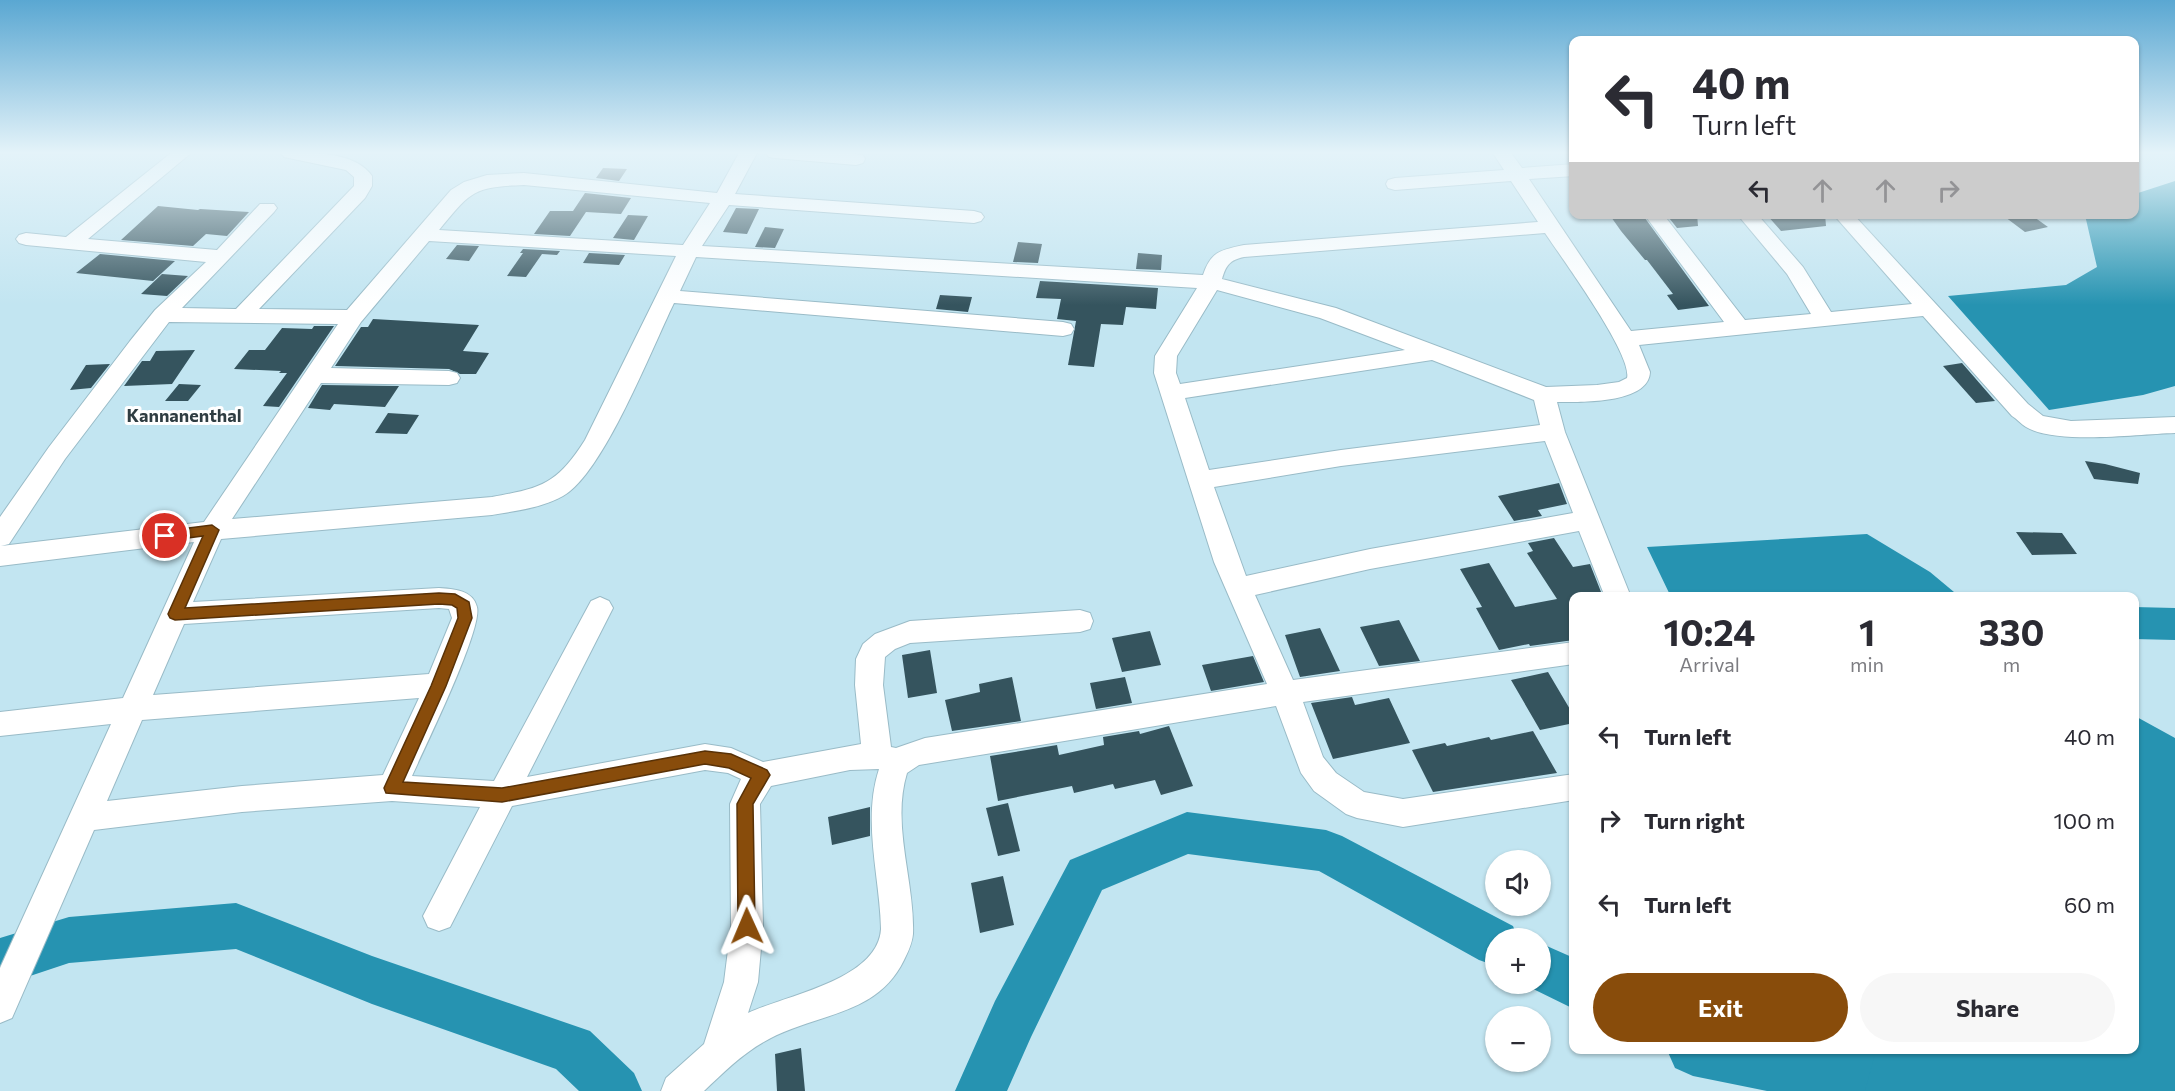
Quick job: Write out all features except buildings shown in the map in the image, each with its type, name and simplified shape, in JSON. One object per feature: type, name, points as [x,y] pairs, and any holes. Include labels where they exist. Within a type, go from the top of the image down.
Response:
[{"type":"street","points":[[71,243],[119,204]]},
{"type":"street","points":[[241,316],[349,204]]},
{"type":"street","points":[[0,1006],[212,530],[352,317],[450,204]]},
{"type":"street","points":[[0,556],[212,530],[492,506],[535,499],[561,487],[579,470],[596,441],[666,296],[690,251],[720,204]]},
{"type":"street","points":[[792,204],[974,217]]},
{"type":"street","points":[[424,235],[1211,282],[1328,313],[1544,395],[1619,391],[1634,387],[1639,381],[1639,369],[1625,339],[1536,204]]},
{"type":"street","points":[[0,537],[57,453],[163,315],[222,257],[267,208]]},
{"type":"street","points":[[1657,219],[1738,326]]},
{"type":"street","points":[[1750,219],[1796,271],[1824,318]]},
{"type":"street","points":[[1847,219],[2020,410],[2035,422],[2049,427],[2071,429],[2175,425]]},
{"type":"street","points":[[1551,227],[1244,251],[1227,255],[1217,263],[1211,282],[1166,356],[1165,373],[1227,562],[1285,693],[1311,764],[1325,782],[1358,804],[1403,813],[1569,788]]},
{"type":"street","points":[[26,239],[222,257]]},
{"type":"street","points":[[666,296],[1063,329]]},
{"type":"street","points":[[1625,339],[1738,326],[1929,309]]},
{"type":"street","points":[[163,315],[352,317]]},
{"type":"street","points":[[1170,393],[1436,353]]},
{"type":"street","points":[[314,375],[449,378]]},
{"type":"street","points":[[1544,395],[1553,432],[1616,592]]},
{"type":"street","points":[[1201,480],[1341,458],[1553,432]]},
{"type":"street","points":[[1239,588],[1370,559],[1588,520]]},
{"type":"street","points":[[175,614],[455,599],[464,606],[465,618],[439,686],[392,788]]},
{"type":"street","points":[[439,916],[600,608]]},
{"type":"street","points":[[680,1090],[718,1053],[757,1027],[802,1008],[841,998],[872,978],[885,964],[895,944],[897,927],[888,790],[894,767],[888,759],[868,669],[872,652],[886,640],[910,632],[1080,621]]},
{"type":"street","points":[[84,817],[242,799],[392,788],[502,795],[705,758],[731,761],[762,775],[850,757],[888,759],[925,751],[1285,693],[1569,654]]},
{"type":"street","points":[[0,724],[133,709],[439,686]]},
{"type":"street","points":[[718,1053],[741,982],[747,926],[745,804],[750,791],[762,775]]},
{"type":"water","points":[[2139,204],[2175,204],[2175,386],[2143,395],[2049,410],[1948,296],[2066,285],[2097,267],[2086,219],[2139,219]]},
{"type":"water","points":[[1867,534],[1930,572],[1954,592],[1669,592],[1647,547]]},
{"type":"water","points":[[2139,718],[2175,738],[2175,1091],[1850,1091],[1838,1054],[2139,1054]]},
{"type":"waterway","points":[[2139,623],[2175,624]]},
{"type":"waterway","points":[[981,1091],[1013,1019],[1086,875],[1187,833],[1326,851],[1485,937]]},
{"type":"waterway","points":[[0,962],[69,940],[236,926],[372,980],[572,1049],[616,1091]]},
{"type":"waterway","points":[[1551,973],[1569,982]]},
{"type":"waterway","points":[[1712,1054],[1843,1081],[1849,1054]]},
{"type":"district","name":"Kannanenthal","points":[[184,416]]},
{"type":"route","points":[[165,536],[212,530],[175,614],[439,598],[455,599],[464,606],[465,618],[439,686],[392,788],[502,795],[680,760],[705,758],[731,761],[762,775],[750,791],[745,804],[747,926]]}]
